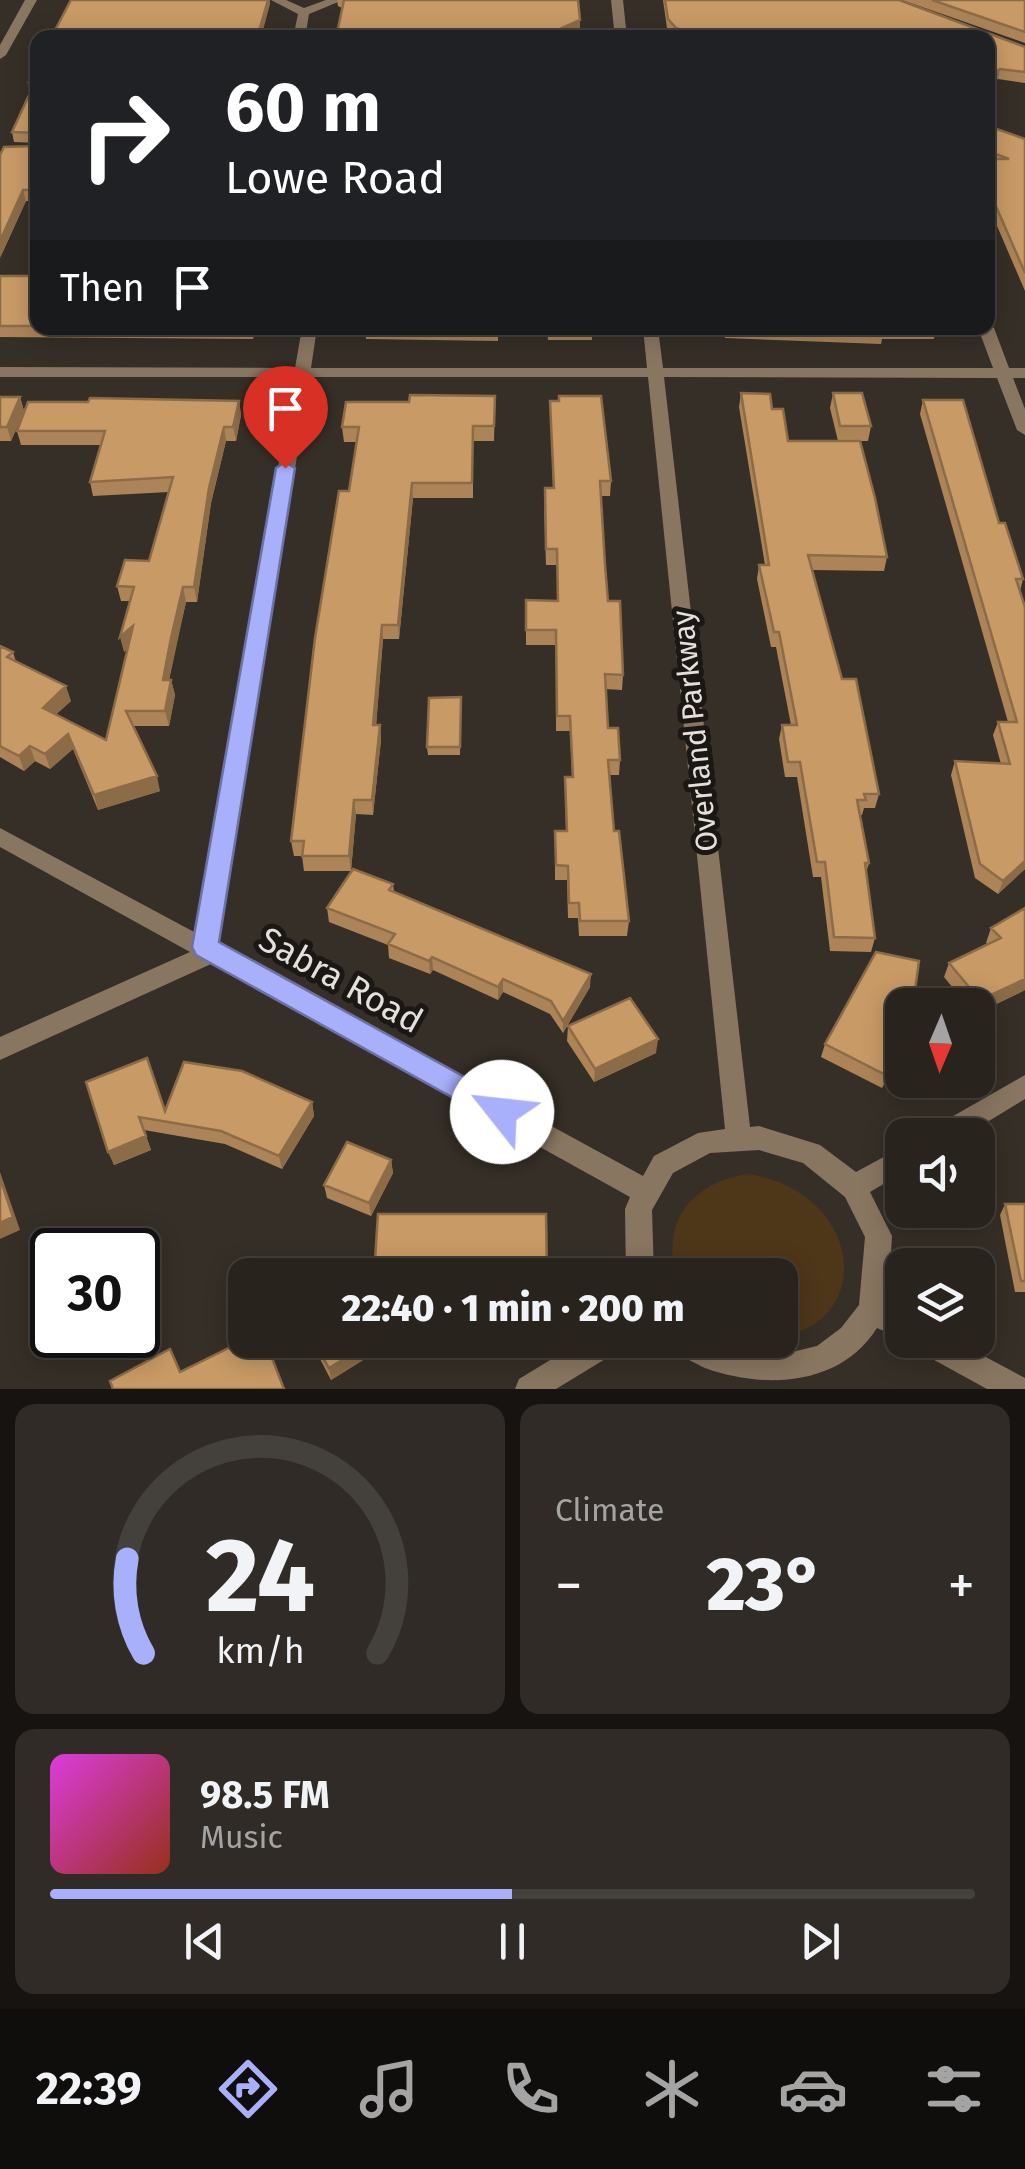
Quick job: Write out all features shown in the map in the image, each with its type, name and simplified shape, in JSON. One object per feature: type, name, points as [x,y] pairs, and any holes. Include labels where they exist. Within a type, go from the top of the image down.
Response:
[{"type":"street","points":[[0,55],[31,0]]},
{"type":"street","points":[[277,0],[304,12],[337,0]]},
{"type":"street","points":[[617,0],[620,30]]},
{"type":"street","points":[[301,30],[304,12]]},
{"type":"street","points":[[0,1049],[210,949],[309,335]]},
{"type":"street","name":"Overland Parkway","points":[[652,335],[738,1134]]},
{"type":"street","points":[[989,335],[1025,430]]},
{"type":"street","points":[[0,372],[1025,373]]},
{"type":"street","name":"Sabra Road","points":[[0,836],[645,1191]]},
{"type":"street","points":[[971,1118],[1025,1086]]},
{"type":"street","points":[[636,1258],[636,1220],[645,1191],[668,1162],[700,1142],[738,1134],[770,1137],[801,1147],[829,1165],[853,1188],[870,1216],[879,1248],[880,1280],[872,1310],[847,1344],[811,1365],[768,1381],[716,1358]]},
{"type":"street","points":[[853,1188],[885,1169]]},
{"type":"street","points":[[872,1310],[885,1317]]},
{"type":"street","points":[[530,1389],[581,1358]]},
{"type":"street","points":[[959,1358],[1016,1389]]},
{"type":"shaded area","points":[[748,1174],[788,1187],[818,1208],[837,1235],[844,1265],[839,1293],[823,1318],[798,1331],[798,1258],[673,1258],[673,1237],[686,1206],[712,1185]]},
{"type":"building","points":[[71,0],[268,0],[259,30],[55,30]]},
{"type":"building","points":[[344,0],[578,0],[580,20],[558,30],[338,30]]},
{"type":"building","points":[[665,0],[899,0],[979,30],[681,30],[668,19]]},
{"type":"building","points":[[932,0],[1025,0],[1025,32]]},
{"type":"building","points":[[995,36],[1025,47],[1025,72],[995,72]]},
{"type":"building","points":[[30,93],[30,133],[12,132]]},
{"type":"building","points":[[995,128],[1025,139],[1025,273],[995,204],[995,159],[1009,159],[995,154]]},
{"type":"building","points":[[30,146],[30,190],[23,190],[0,241],[0,155],[4,147]]},
{"type":"building","points":[[0,276],[30,276],[30,326],[0,326]]},
{"type":"building","points":[[741,393],[770,394],[772,409],[783,409],[788,441],[860,441],[875,498],[887,557],[808,555],[842,679],[856,679],[879,794],[864,794],[866,800],[857,800],[869,863],[865,863],[875,938],[834,937],[825,862],[817,862],[800,762],[788,762],[782,725],[797,725],[779,632],[774,632],[759,565],[769,565]]},
{"type":"building","points":[[833,393],[862,393],[871,426],[840,426]]},
{"type":"building","points":[[410,395],[495,396],[494,426],[473,426],[472,483],[412,483],[398,625],[382,625],[373,725],[380,725],[372,800],[354,800],[349,856],[302,856],[304,841],[291,841],[315,638],[339,491],[349,491],[359,427],[342,427],[346,402],[409,402]]},
{"type":"building","points":[[559,396],[601,396],[611,481],[600,481],[605,565],[608,601],[620,601],[623,675],[605,674],[608,728],[618,728],[620,760],[608,760],[614,831],[619,831],[629,921],[580,921],[579,903],[569,903],[568,866],[556,865],[555,831],[567,831],[565,777],[573,777],[570,716],[557,716],[556,630],[526,630],[526,600],[558,601],[557,549],[546,549],[545,488],[554,488],[550,401],[559,401]]},
{"type":"building","points":[[0,397],[20,397],[7,427],[0,427]]},
{"type":"building","points":[[90,398],[239,401],[233,427],[224,427],[209,488],[194,587],[183,587],[163,680],[171,680],[165,711],[126,711],[157,776],[94,795],[68,734],[45,754],[30,746],[19,756],[0,746],[0,646],[13,652],[7,657],[66,686],[43,708],[106,740],[133,626],[120,637],[134,587],[117,586],[125,560],[149,561],[173,477],[90,482],[105,431],[17,431],[28,402],[88,402]]},
{"type":"building","points":[[923,400],[963,400],[999,523],[1005,523],[1023,579],[1016,579],[1025,607],[1025,861],[1003,881],[980,864],[955,761],[1010,764],[998,722],[1017,722]]},
{"type":"building","points":[[461,697],[460,747],[427,747],[429,698]]},
{"type":"building","points":[[353,869],[393,884],[389,890],[591,974],[563,1021],[551,1001],[503,979],[498,987],[432,957],[429,961],[388,944],[395,934],[327,908]]},
{"type":"building","points":[[1025,908],[1025,979],[995,993],[995,988],[970,988],[949,963],[1001,938],[991,928]]},
{"type":"building","points":[[876,952],[919,961],[915,988],[885,988],[885,1074],[825,1044]]},
{"type":"building","points":[[630,998],[658,1039],[595,1069],[568,1026]]},
{"type":"building","points":[[147,1058],[165,1111],[184,1062],[242,1071],[312,1102],[279,1156],[221,1131],[139,1117],[146,1136],[108,1152],[86,1082]]},
{"type":"building","points":[[347,1142],[391,1160],[369,1203],[324,1185]]},
{"type":"building","points":[[0,1178],[13,1217],[0,1223]]},
{"type":"building","points":[[1005,1204],[1025,1204],[1025,1281],[1021,1281]]},
{"type":"building","points":[[378,1214],[546,1214],[547,1258],[375,1258]]},
{"type":"building","points":[[228,1348],[228,1358],[272,1358],[284,1389],[113,1389],[110,1381],[160,1358],[170,1349],[180,1372]]},
{"type":"building","points":[[323,1358],[345,1358],[329,1368]]},
{"type":"route","points":[[285,468],[205,947],[502,1112]]}]
